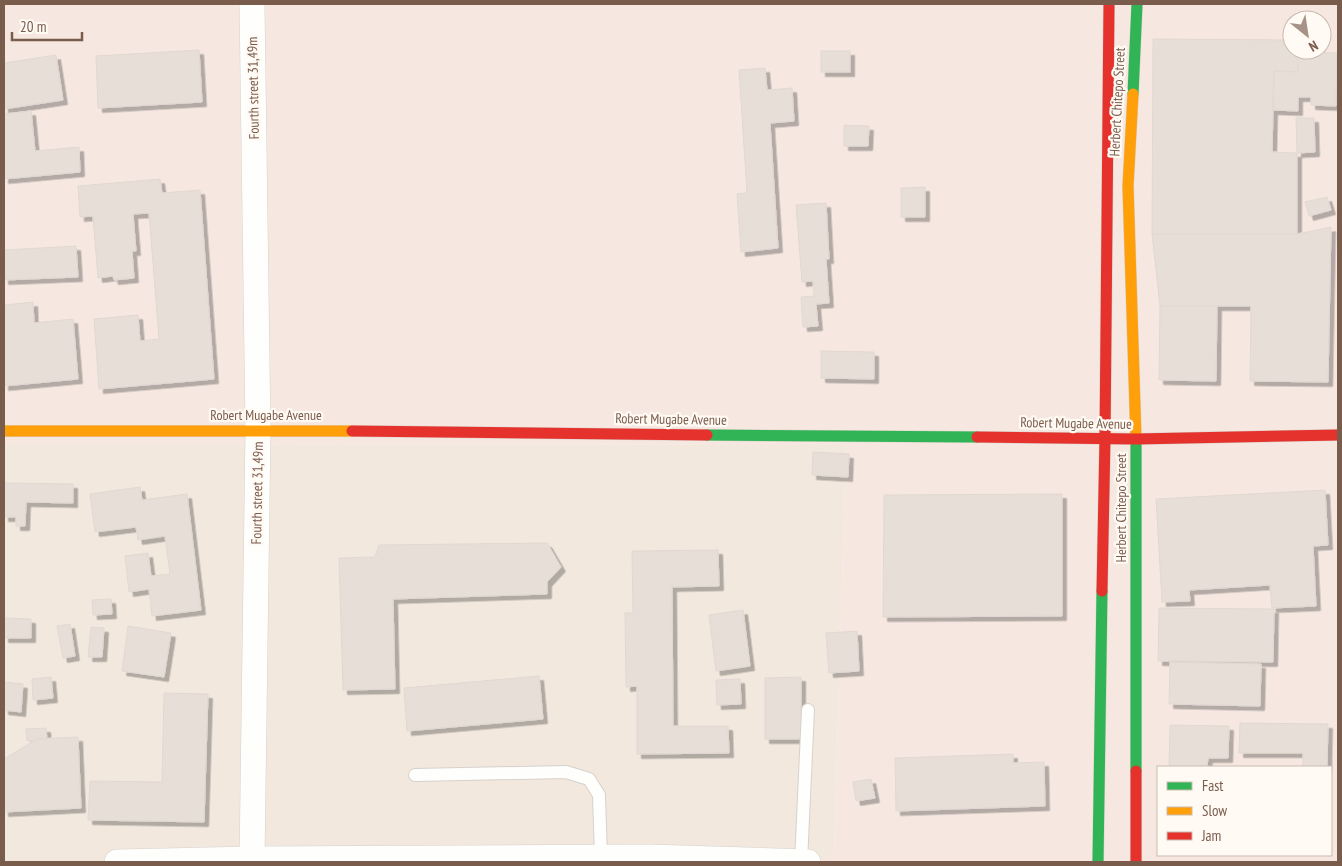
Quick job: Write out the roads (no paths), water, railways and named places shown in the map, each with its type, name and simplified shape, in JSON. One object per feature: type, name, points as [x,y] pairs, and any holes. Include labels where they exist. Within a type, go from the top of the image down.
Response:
[{"type":"main road","name":"Herbert Chitepo Street","points":[[1098,862],[1105,438],[1108,4]]},
{"type":"main road","name":"Herbert Chitepo Street","points":[[1136,862],[1136,439],[1128,186],[1137,4]]},
{"type":"main road","name":"Robert Mugabe Avenue","points":[[4,431],[258,430],[1136,439],[1338,435]]},
{"type":"street","name":"Fourth street 31,49m","points":[[252,4],[258,430],[252,861]]},
{"type":"street","points":[[117,862],[602,858],[805,862]]},
{"type":"lane","points":[[805,862],[808,710]]},
{"type":"lane","points":[[415,775],[566,772],[589,780],[599,795],[602,858]]}]
